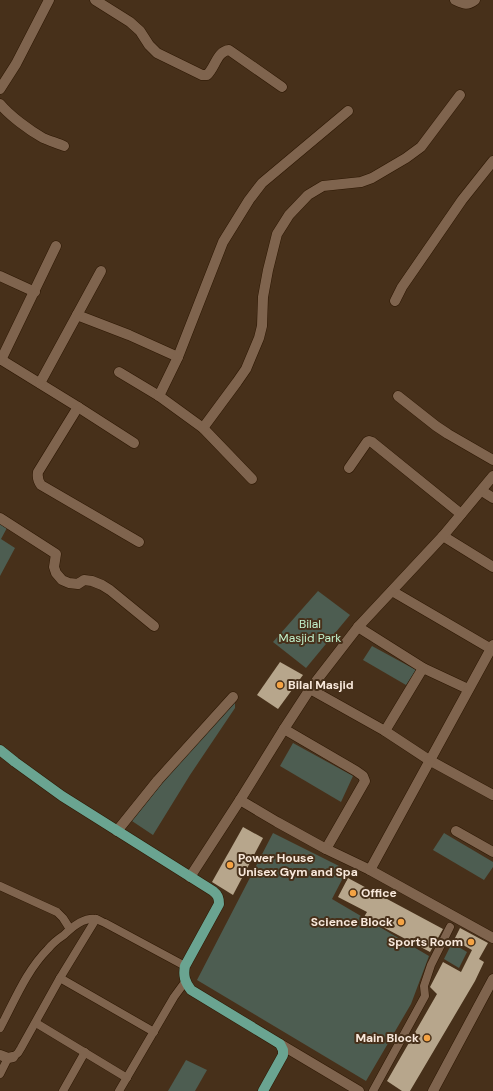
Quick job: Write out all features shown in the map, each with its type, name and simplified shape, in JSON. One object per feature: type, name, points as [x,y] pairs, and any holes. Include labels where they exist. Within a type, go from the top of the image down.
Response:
[{"type":"main road","points":[[0,750],[62,796],[213,891],[218,897],[219,904],[185,966],[185,982],[191,990],[280,1044],[283,1050],[283,1055],[263,1091]]},
{"type":"street","points":[[0,89],[16,64],[49,0]]},
{"type":"street","points":[[95,0],[130,22],[140,31],[149,45],[157,53],[202,75],[207,75],[211,71],[220,54],[224,50],[229,50],[282,87]]},
{"type":"street","points":[[455,0],[465,4],[470,4],[475,0]]},
{"type":"street","points":[[203,428],[246,369],[259,338],[262,326],[268,270],[277,234],[289,215],[308,195],[324,186],[361,182],[372,178],[406,158],[421,147],[460,96]]},
{"type":"street","points":[[0,104],[4,109],[33,132],[64,146]]},
{"type":"street","points":[[159,396],[178,356],[223,242],[249,200],[262,183],[348,111]]},
{"type":"street","points":[[395,301],[402,287],[462,200],[493,161]]},
{"type":"street","points":[[56,246],[1,360],[40,383],[134,444]]},
{"type":"street","points":[[40,383],[101,271]]},
{"type":"street","points":[[0,276],[35,292]]},
{"type":"street","points":[[77,315],[178,356]]},
{"type":"street","points":[[119,372],[159,396],[203,428],[252,479]]},
{"type":"street","points":[[398,396],[436,426],[493,460]]},
{"type":"street","points":[[78,407],[38,472],[38,482],[139,542]]},
{"type":"street","points":[[349,468],[367,442],[372,442],[461,514]]},
{"type":"street","points":[[190,877],[310,689],[358,627],[443,536],[493,476]]},
{"type":"street","points":[[482,490],[493,498]]},
{"type":"street","points":[[0,518],[56,554],[54,567],[56,573],[62,580],[69,583],[78,584],[84,580],[102,585],[154,626]]},
{"type":"street","points":[[443,536],[493,567]]},
{"type":"street","points":[[370,870],[468,688],[492,648],[392,592]]},
{"type":"street","points":[[358,627],[423,668],[468,688]]},
{"type":"street","points":[[385,731],[423,668]]},
{"type":"street","points":[[310,689],[385,731],[429,760],[493,795]]},
{"type":"street","points":[[117,831],[158,780],[233,697]]},
{"type":"street","points":[[284,729],[356,771],[363,776],[365,781],[326,849]]},
{"type":"street","points":[[240,800],[326,849],[370,870],[493,938]]},
{"type":"street","points":[[456,831],[493,852]]},
{"type":"street","points":[[433,1091],[490,992],[493,979]]},
{"type":"street","points":[[280,1044],[359,1091]]},
{"type":"lane","points":[[0,886],[57,912],[70,929]]},
{"type":"lane","points":[[0,1074],[7,1056],[18,1053],[22,1048],[60,978],[96,919]]},
{"type":"lane","points":[[0,1028],[29,973],[39,959],[48,948],[70,929],[87,920],[96,919],[185,966]]},
{"type":"lane","points":[[373,1091],[425,996],[424,986],[429,972],[450,928]]},
{"type":"lane","points":[[60,978],[154,1032]]},
{"type":"lane","points":[[119,1091],[174,997],[185,982]]},
{"type":"lane","points":[[36,1023],[127,1078]]},
{"type":"lane","points":[[63,1091],[85,1052]]},
{"type":"green space","points":[[0,521],[8,526],[1,539],[15,548],[0,576]]},
{"type":"green space","name":"Bilal Masjid Park","points":[[318,591],[350,615],[306,668],[273,642]]},
{"type":"green space","points":[[372,646],[416,670],[406,685],[363,660]]},
{"type":"green space","points":[[235,702],[235,708],[190,775],[153,835],[132,821],[167,777]]},
{"type":"green space","points":[[293,743],[353,776],[341,802],[280,766]]},
{"type":"green space","points":[[273,833],[347,870],[332,899],[429,956],[411,1004],[366,1081],[197,980]]},
{"type":"green space","points":[[444,833],[493,862],[493,867],[484,880],[433,850]]},
{"type":"green space","points":[[452,943],[467,952],[459,968],[444,959]]},
{"type":"green space","points":[[186,1060],[207,1070],[195,1091],[168,1091]]},
{"type":"building","name":"Bilal Masjid","points":[[280,662],[303,675],[278,709],[257,695]]},
{"type":"building","points":[[243,827],[263,838],[233,895],[212,882]]},
{"type":"building","name":"Science Block","points":[[348,878],[443,929],[430,952],[364,917],[367,912],[338,897]]},
{"type":"building","name":"Main Block","points":[[460,928],[488,943],[479,959],[484,962],[475,981],[410,1091],[402,1091],[387,1081],[437,994],[430,987],[443,962],[461,972],[472,950],[454,940]]},
{"type":"place","name":"Bilal Masjid","points":[[280,685]]},
{"type":"place","name":"Power House Unisex Gym and Spa","points":[[230,865]]},
{"type":"place","name":"Office","points":[[353,893]]},
{"type":"place","name":"Science Block","points":[[401,922]]},
{"type":"place","name":"Sports Room","points":[[471,942]]},
{"type":"place","name":"Main Block","points":[[427,1038]]}]
